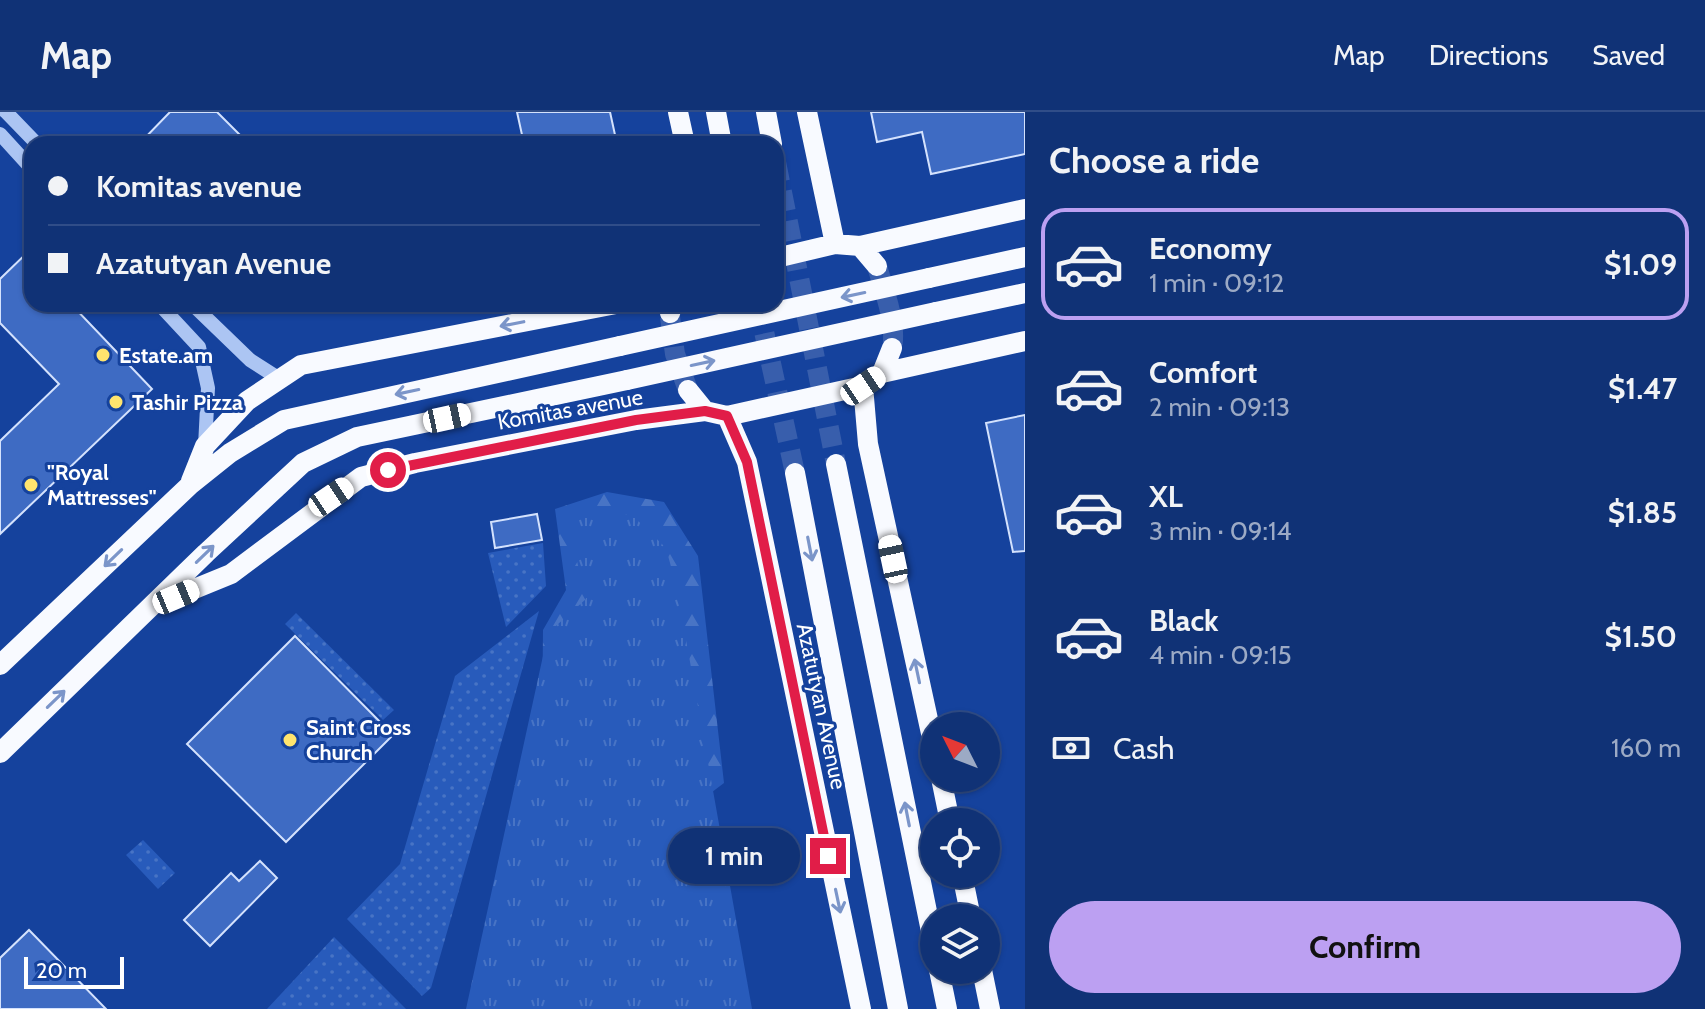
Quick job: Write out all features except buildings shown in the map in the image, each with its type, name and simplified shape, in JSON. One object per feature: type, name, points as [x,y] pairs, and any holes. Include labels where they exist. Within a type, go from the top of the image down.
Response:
[{"type":"main road","points":[[678,112],[683,136]]},
{"type":"main road","points":[[716,112],[720,136]]},
{"type":"main road","points":[[766,112],[770,136]]},
{"type":"main road","points":[[807,112],[835,244]]},
{"type":"main road","points":[[784,256],[835,244],[860,246],[1025,209]]},
{"type":"main road","points":[[860,246],[877,266]]},
{"type":"main road","points":[[784,310],[1025,257]]},
{"type":"main road","name":"Komitas avenue","points":[[0,753],[303,463],[357,437],[1025,293]]},
{"type":"main road","points":[[190,485],[205,446],[247,401],[301,365],[575,312]]},
{"type":"main road","points":[[0,665],[190,485],[230,453],[284,420],[774,312]]},
{"type":"main road","points":[[688,390],[705,411],[727,416],[863,386],[882,373],[1025,341]]},
{"type":"main road","points":[[882,373],[892,348]]},
{"type":"main road","points":[[863,386],[868,444],[926,712]]},
{"type":"main road","name":"Komitas avenue","points":[[149,608],[231,574],[361,477],[415,463],[606,426],[705,411]]},
{"type":"main road","name":"Azatutyan Avenue","points":[[727,416],[747,462],[861,1009]]},
{"type":"main road","points":[[836,464],[925,904]]},
{"type":"main road","name":"Azatutyan Avenue","points":[[795,473],[898,1009]]},
{"type":"main road","points":[[942,984],[947,1009]]},
{"type":"main road","points":[[985,984],[990,1009]]},
{"type":"street","points":[[6,112],[29,136]]},
{"type":"street","points":[[0,134],[24,160]]},
{"type":"street","points":[[166,312],[199,347],[208,388],[205,446]]},
{"type":"street","points":[[200,312],[250,360],[278,378]]},
{"type":"green space","points":[[607,492],[664,502],[698,556],[724,783],[667,826],[542,742],[543,630],[566,590],[555,509]]},
{"type":"green space","points":[[585,506],[633,516],[666,548],[677,589],[752,1009],[466,1009],[548,633],[586,599],[566,515]]},
{"type":"green space","points":[[543,543],[546,586],[506,627],[488,553]]},
{"type":"green space","points":[[539,611],[431,988],[422,996],[347,919],[400,864],[455,676]]},
{"type":"green space","points":[[296,613],[394,710],[383,720],[285,624]]},
{"type":"green space","points":[[143,840],[175,873],[158,889],[126,855]]},
{"type":"green space","points":[[334,937],[406,1009],[267,1009]]},
{"type":"tunnel","points":[[784,202],[836,464]]},
{"type":"tunnel","points":[[877,266],[891,318],[892,348]]},
{"type":"tunnel","points":[[760,312],[795,473]]},
{"type":"tunnel","points":[[670,317],[675,354],[688,390]]},
{"type":"place","name":"Estate.am","points":[[103,355]]},
{"type":"place","name":"Tashir Pizza","points":[[116,402]]},
{"type":"place","name":"\"Royal Mattresses\"","points":[[31,485]]},
{"type":"place","name":"Saint Cross Church","points":[[290,740]]},
{"type":"route","points":[[388,470],[636,420],[705,411],[727,416],[747,462],[828,856]]}]
